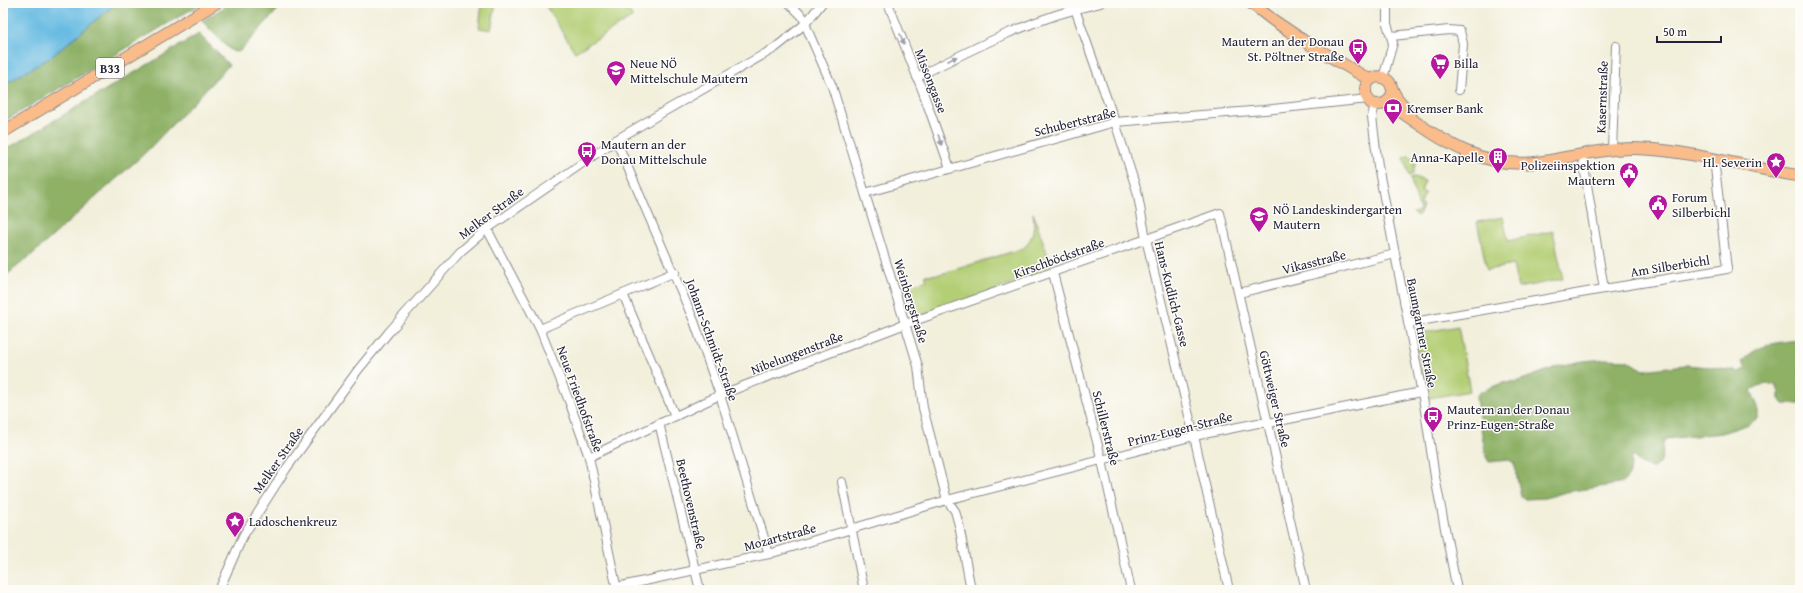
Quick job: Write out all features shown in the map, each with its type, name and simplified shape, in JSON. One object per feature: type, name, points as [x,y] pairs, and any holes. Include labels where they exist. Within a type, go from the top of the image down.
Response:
[{"type":"main road","name":"B33","points":[[3,132],[216,3]]},
{"type":"main road","points":[[1252,3],[1273,20],[1304,41],[1370,80]]},
{"type":"main road","points":[[1393,91],[1387,102],[1379,105],[1371,102],[1365,89],[1370,80],[1378,77],[1390,82],[1393,91],[1417,122]]},
{"type":"main road","points":[[1387,102],[1432,133],[1462,150],[1475,156],[1502,163],[1540,162],[1582,154],[1643,148],[1673,151],[1800,176]]},
{"type":"street","name":"Weinbergstraße","points":[[789,3],[803,17],[832,86],[918,366],[923,408],[947,500],[955,511],[959,525],[972,590]]},
{"type":"street","name":"Melker Straße","points":[[219,590],[243,536],[261,506],[358,370],[389,332],[460,252],[486,229],[616,140],[658,114],[764,55],[793,36],[806,24],[822,3]]},
{"type":"street","name":"Missongasse","points":[[888,3],[950,168]]},
{"type":"street","points":[[917,77],[1007,34],[1074,9],[1100,3]]},
{"type":"street","points":[[1383,78],[1393,43],[1387,24],[1387,3]]},
{"type":"street","name":"Hans-Kudlich-Gasse","points":[[1074,9],[1115,122],[1137,191],[1146,239],[1194,436],[1229,590]]},
{"type":"street","points":[[1392,36],[1449,30],[1460,31],[1463,44],[1459,90]]},
{"type":"street","name":"Kasernstraße","points":[[1612,150],[1616,46]]},
{"type":"street","name":"Schubertstraße","points":[[865,193],[1115,122],[1371,102]]},
{"type":"street","name":"Baumgartner Straße","points":[[1371,102],[1373,127],[1395,254],[1456,590]]},
{"type":"street","name":"Johann-Schmidt-Straße","points":[[616,140],[675,272],[694,321],[720,395],[769,554]]},
{"type":"street","points":[[1582,154],[1604,289]]},
{"type":"street","name":"Am Silberbichl","points":[[1408,322],[1727,269],[1714,159]]},
{"type":"street","name":"Kirschböckstraße","points":[[906,324],[1220,213]]},
{"type":"street","name":"Göttweiger Straße","points":[[1220,213],[1306,590]]},
{"type":"street","name":"Neue Friedhofstraße","points":[[486,229],[540,329],[589,457],[617,588]]},
{"type":"street","name":"Vikasstraße","points":[[1239,293],[1395,254]]},
{"type":"street","points":[[540,329],[675,272]]},
{"type":"street","name":"Schillerstraße","points":[[1053,273],[1102,461],[1131,590]]},
{"type":"street","points":[[622,294],[675,416]]},
{"type":"street","name":"Nibelungenstraße","points":[[589,457],[720,395],[906,324]]},
{"type":"street","name":"Prinz-Eugen-Straße","points":[[947,500],[1194,436],[1258,423],[1268,423],[1421,392]]},
{"type":"street","name":"Beethovenstraße","points":[[659,423],[700,590]]},
{"type":"street","points":[[842,482],[864,590]]},
{"type":"street","name":"Mozartstraße","points":[[617,588],[694,569],[769,554],[947,500]]},
{"type":"green space","points":[[116,3],[202,3],[3,122],[3,85],[51,57]]},
{"type":"green space","points":[[230,3],[284,3],[240,51],[235,52],[230,50],[202,21]]},
{"type":"green space","points":[[482,3],[496,3],[491,30],[479,28]]},
{"type":"green space","points":[[544,3],[624,3],[633,17],[575,52]]},
{"type":"green space","points":[[199,34],[229,65],[145,153],[35,252],[3,278],[3,151]]},
{"type":"green space","points":[[1409,155],[1416,161],[1413,174],[1409,176],[1404,158]]},
{"type":"green space","points":[[1414,177],[1425,181],[1421,191],[1425,193],[1420,205],[1423,206],[1420,214],[1417,216],[1413,213],[1420,211],[1410,178]]},
{"type":"green space","points":[[1033,213],[1053,270],[913,319],[904,287],[927,280],[925,275],[941,274],[1024,248],[1032,236],[1034,222]]},
{"type":"green space","points":[[1503,217],[1508,241],[1553,231],[1563,279],[1518,288],[1513,265],[1487,270],[1477,222]]},
{"type":"green space","points":[[1458,326],[1470,391],[1430,398],[1427,397],[1415,334]]},
{"type":"green space","points":[[1800,340],[1800,404],[1784,404],[1779,399],[1779,392],[1776,385],[1766,384],[1757,387],[1751,390],[1758,407],[1758,418],[1749,424],[1722,433],[1665,439],[1661,460],[1653,468],[1646,467],[1631,455],[1631,469],[1629,476],[1619,484],[1566,492],[1545,498],[1525,499],[1521,496],[1514,463],[1509,460],[1489,462],[1486,457],[1476,399],[1477,395],[1482,391],[1502,383],[1519,381],[1559,366],[1583,361],[1606,359],[1627,360],[1644,370],[1685,365],[1710,367],[1739,372],[1746,368],[1742,362],[1754,351],[1776,343]]},
{"type":"water","points":[[3,3],[116,3],[51,57],[3,85]]},
{"type":"place","name":"Mautern an der Donau St. Pöltner Straße","points":[[1358,65]]},
{"type":"place","name":"Billa","points":[[1440,80]]},
{"type":"place","name":"Neue NÖ Mittelschule Mautern","points":[[616,87]]},
{"type":"place","name":"Kremser Bank","points":[[1393,125]]},
{"type":"place","name":"Mautern an der Donau Mittelschule","points":[[587,168]]},
{"type":"place","name":"Anna-Kapelle","points":[[1498,174]]},
{"type":"place","name":"Hl. Severin","points":[[1776,179]]},
{"type":"place","name":"Polizeiinspektion Mautern","points":[[1629,189]]},
{"type":"place","name":"Forum Silberbichl","points":[[1658,221]]},
{"type":"place","name":"NÖ Landeskindergarten Mautern","points":[[1259,233]]},
{"type":"place","name":"Mautern an der Donau Prinz-Eugen-Straße","points":[[1433,433]]},
{"type":"place","name":"Ladoschenkreuz","points":[[235,538]]}]
